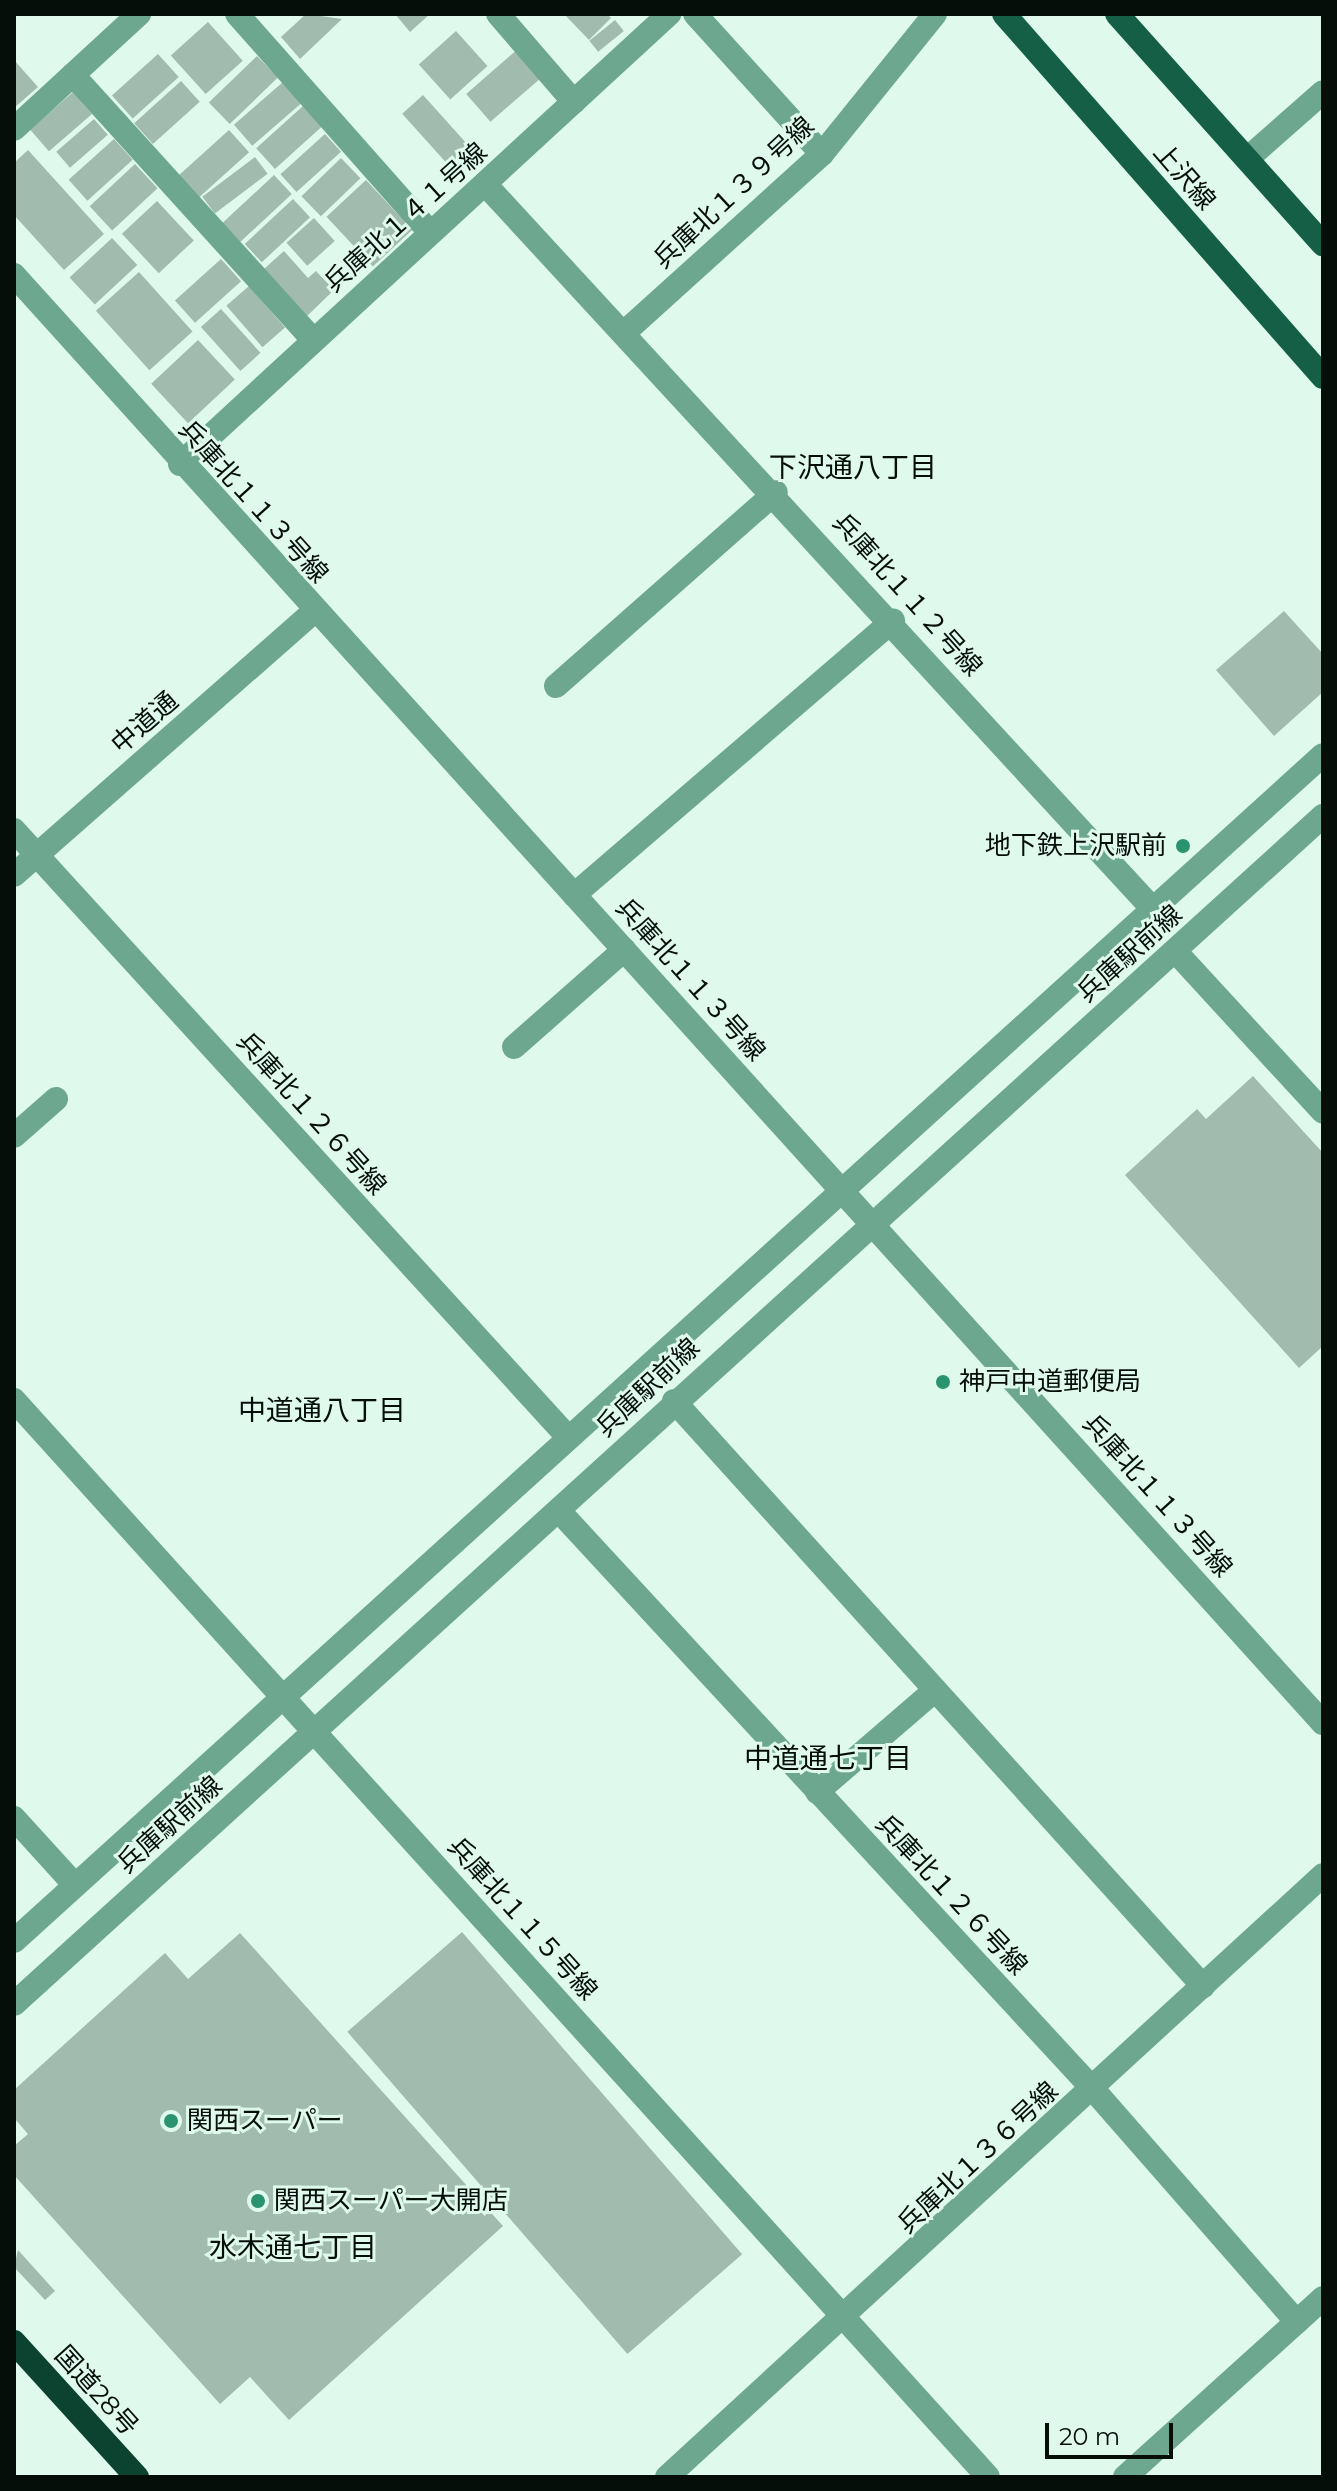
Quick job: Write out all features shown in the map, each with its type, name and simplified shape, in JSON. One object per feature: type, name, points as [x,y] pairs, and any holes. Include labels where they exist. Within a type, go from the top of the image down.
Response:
[{"type":"highway","name":"国道28号","points":[[14,2342],[137,2477]]},
{"type":"main road","name":"上沢線","points":[[1004,14],[1323,377]]},
{"type":"main road","points":[[1117,14],[1323,244]]},
{"type":"street","points":[[14,129],[139,14]]},
{"type":"street","points":[[237,14],[430,232]]},
{"type":"street","points":[[498,14],[574,102]]},
{"type":"street","name":"兵庫北１４１号線","points":[[180,464],[669,14]]},
{"type":"street","points":[[695,14],[822,154]]},
{"type":"street","name":"兵庫北１３９号線","points":[[626,331],[822,154],[935,14]]},
{"type":"street","points":[[73,75],[313,340]]},
{"type":"street","points":[[1247,159],[1323,92]]},
{"type":"street","name":"兵庫北１１２号線","points":[[485,184],[776,492],[1151,907]]},
{"type":"street","name":"兵庫北１１３号線","points":[[14,275],[313,612],[872,1221],[1323,1723]]},
{"type":"street","points":[[556,686],[776,492]]},
{"type":"street","name":"中道通","points":[[14,875],[313,612]]},
{"type":"street","points":[[574,895],[893,621]]},
{"type":"street","name":"兵庫駅前線","points":[[14,1941],[286,1697],[841,1187],[1323,755]]},
{"type":"street","name":"兵庫駅前線","points":[[14,2004],[559,1511],[674,1401],[872,1221],[1176,952],[1323,816]]},
{"type":"street","name":"兵庫北１２６号線","points":[[14,830],[567,1436]]},
{"type":"street","points":[[514,1047],[624,950]]},
{"type":"street","points":[[1176,952],[1323,1112]]},
{"type":"street","points":[[14,1136],[56,1099]]},
{"type":"street","name":"兵庫北１１５号線","points":[[14,1400],[316,1730],[844,2321],[988,2477]]},
{"type":"street","points":[[674,1401],[1203,1986]]},
{"type":"street","name":"兵庫北１２６号線","points":[[559,1511],[1092,2088],[1297,2322]]},
{"type":"street","points":[[817,1792],[935,1690]]},
{"type":"street","points":[[14,1818],[75,1885]]},
{"type":"street","name":"兵庫北１３６号線","points":[[667,2477],[844,2321],[1323,1875]]},
{"type":"street","points":[[1125,2477],[1323,2298]]},
{"type":"building","points":[[306,14],[342,19],[300,59],[281,37]]},
{"type":"building","points":[[395,14],[430,14],[410,32]]},
{"type":"building","points":[[564,14],[607,14],[611,18],[589,40]]},
{"type":"building","points":[[615,20],[624,31],[598,52],[589,41]]},
{"type":"building","points":[[208,22],[243,61],[206,94],[171,55]]},
{"type":"building","points":[[456,31],[487,66],[450,99],[419,64]]},
{"type":"building","points":[[519,48],[543,76],[490,122],[466,94]]},
{"type":"building","points":[[158,54],[179,77],[133,119],[112,95]]},
{"type":"building","points":[[257,56],[278,78],[230,124],[209,103]]},
{"type":"building","points":[[14,60],[38,87],[14,108]]},
{"type":"building","points":[[181,81],[200,102],[153,144],[134,123]]},
{"type":"building","points":[[283,82],[301,103],[252,146],[234,125]]},
{"type":"building","points":[[73,92],[92,114],[49,151],[30,129]]},
{"type":"building","points":[[423,95],[477,155],[456,174],[402,114]]},
{"type":"building","points":[[303,106],[322,127],[275,169],[256,148]]},
{"type":"building","points":[[94,119],[108,135],[70,168],[56,152]]},
{"type":"building","points":[[229,130],[249,152],[198,198],[178,176]]},
{"type":"building","points":[[325,134],[341,152],[296,192],[280,174]]},
{"type":"building","points":[[114,139],[133,160],[87,201],[69,180]]},
{"type":"building","points":[[28,150],[104,234],[64,270],[14,215],[14,163]]},
{"type":"building","points":[[255,157],[268,174],[215,213],[202,197]]},
{"type":"building","points":[[341,158],[360,178],[321,216],[301,196]]},
{"type":"building","points":[[135,164],[158,188],[112,230],[90,206]]},
{"type":"building","points":[[274,175],[292,194],[239,243],[221,224]]},
{"type":"building","points":[[366,180],[412,230],[373,267],[327,217]]},
{"type":"building","points":[[293,199],[310,217],[262,262],[245,244]]},
{"type":"building","points":[[157,201],[194,240],[159,273],[122,234]]},
{"type":"building","points":[[314,218],[335,241],[307,266],[287,243]]},
{"type":"building","points":[[112,238],[137,265],[95,305],[70,278]]},
{"type":"building","points":[[284,251],[308,278],[316,271],[334,290],[307,316],[264,269]]},
{"type":"building","points":[[221,259],[241,281],[195,323],[175,300]]},
{"type":"building","points":[[139,272],[193,331],[149,370],[96,311]]},
{"type":"building","points":[[249,286],[285,328],[262,347],[226,306]]},
{"type":"building","points":[[221,309],[260,353],[240,371],[201,327]]},
{"type":"building","points":[[198,340],[235,379],[188,423],[151,384]]},
{"type":"building","points":[[1284,611],[1323,654],[1323,692],[1274,736],[1216,670]]},
{"type":"building","points":[[1253,1076],[1323,1153],[1323,1346],[1299,1368],[1125,1175],[1197,1109],[1206,1119]]},
{"type":"building","points":[[462,1932],[742,2254],[627,2354],[347,2032]]},
{"type":"building","name":"関西スーパー大開店","points":[[240,1933],[503,2226],[289,2420],[250,2377],[220,2404],[14,2175],[14,2146],[28,2134],[14,2118],[14,2090],[165,1953],[188,1979]]},
{"type":"building","points":[[18,2250],[55,2291],[45,2300],[14,2267]]},
{"type":"place","name":"地下鉄上沢駅前","points":[[1183,846]]},
{"type":"place","name":"神戸中道郵便局","points":[[943,1382]]},
{"type":"place","name":"関西スーパー","points":[[171,2121]]},
{"type":"place","name":"関西スーパー大開店","points":[[258,2201]]},
{"type":"district","name":"下沢通八丁目","points":[[853,467]]},
{"type":"district","name":"中道通八丁目","points":[[322,1410]]},
{"type":"district","name":"中道通七丁目","points":[[828,1758]]},
{"type":"district","name":"水木通七丁目","points":[[293,2247]]}]
